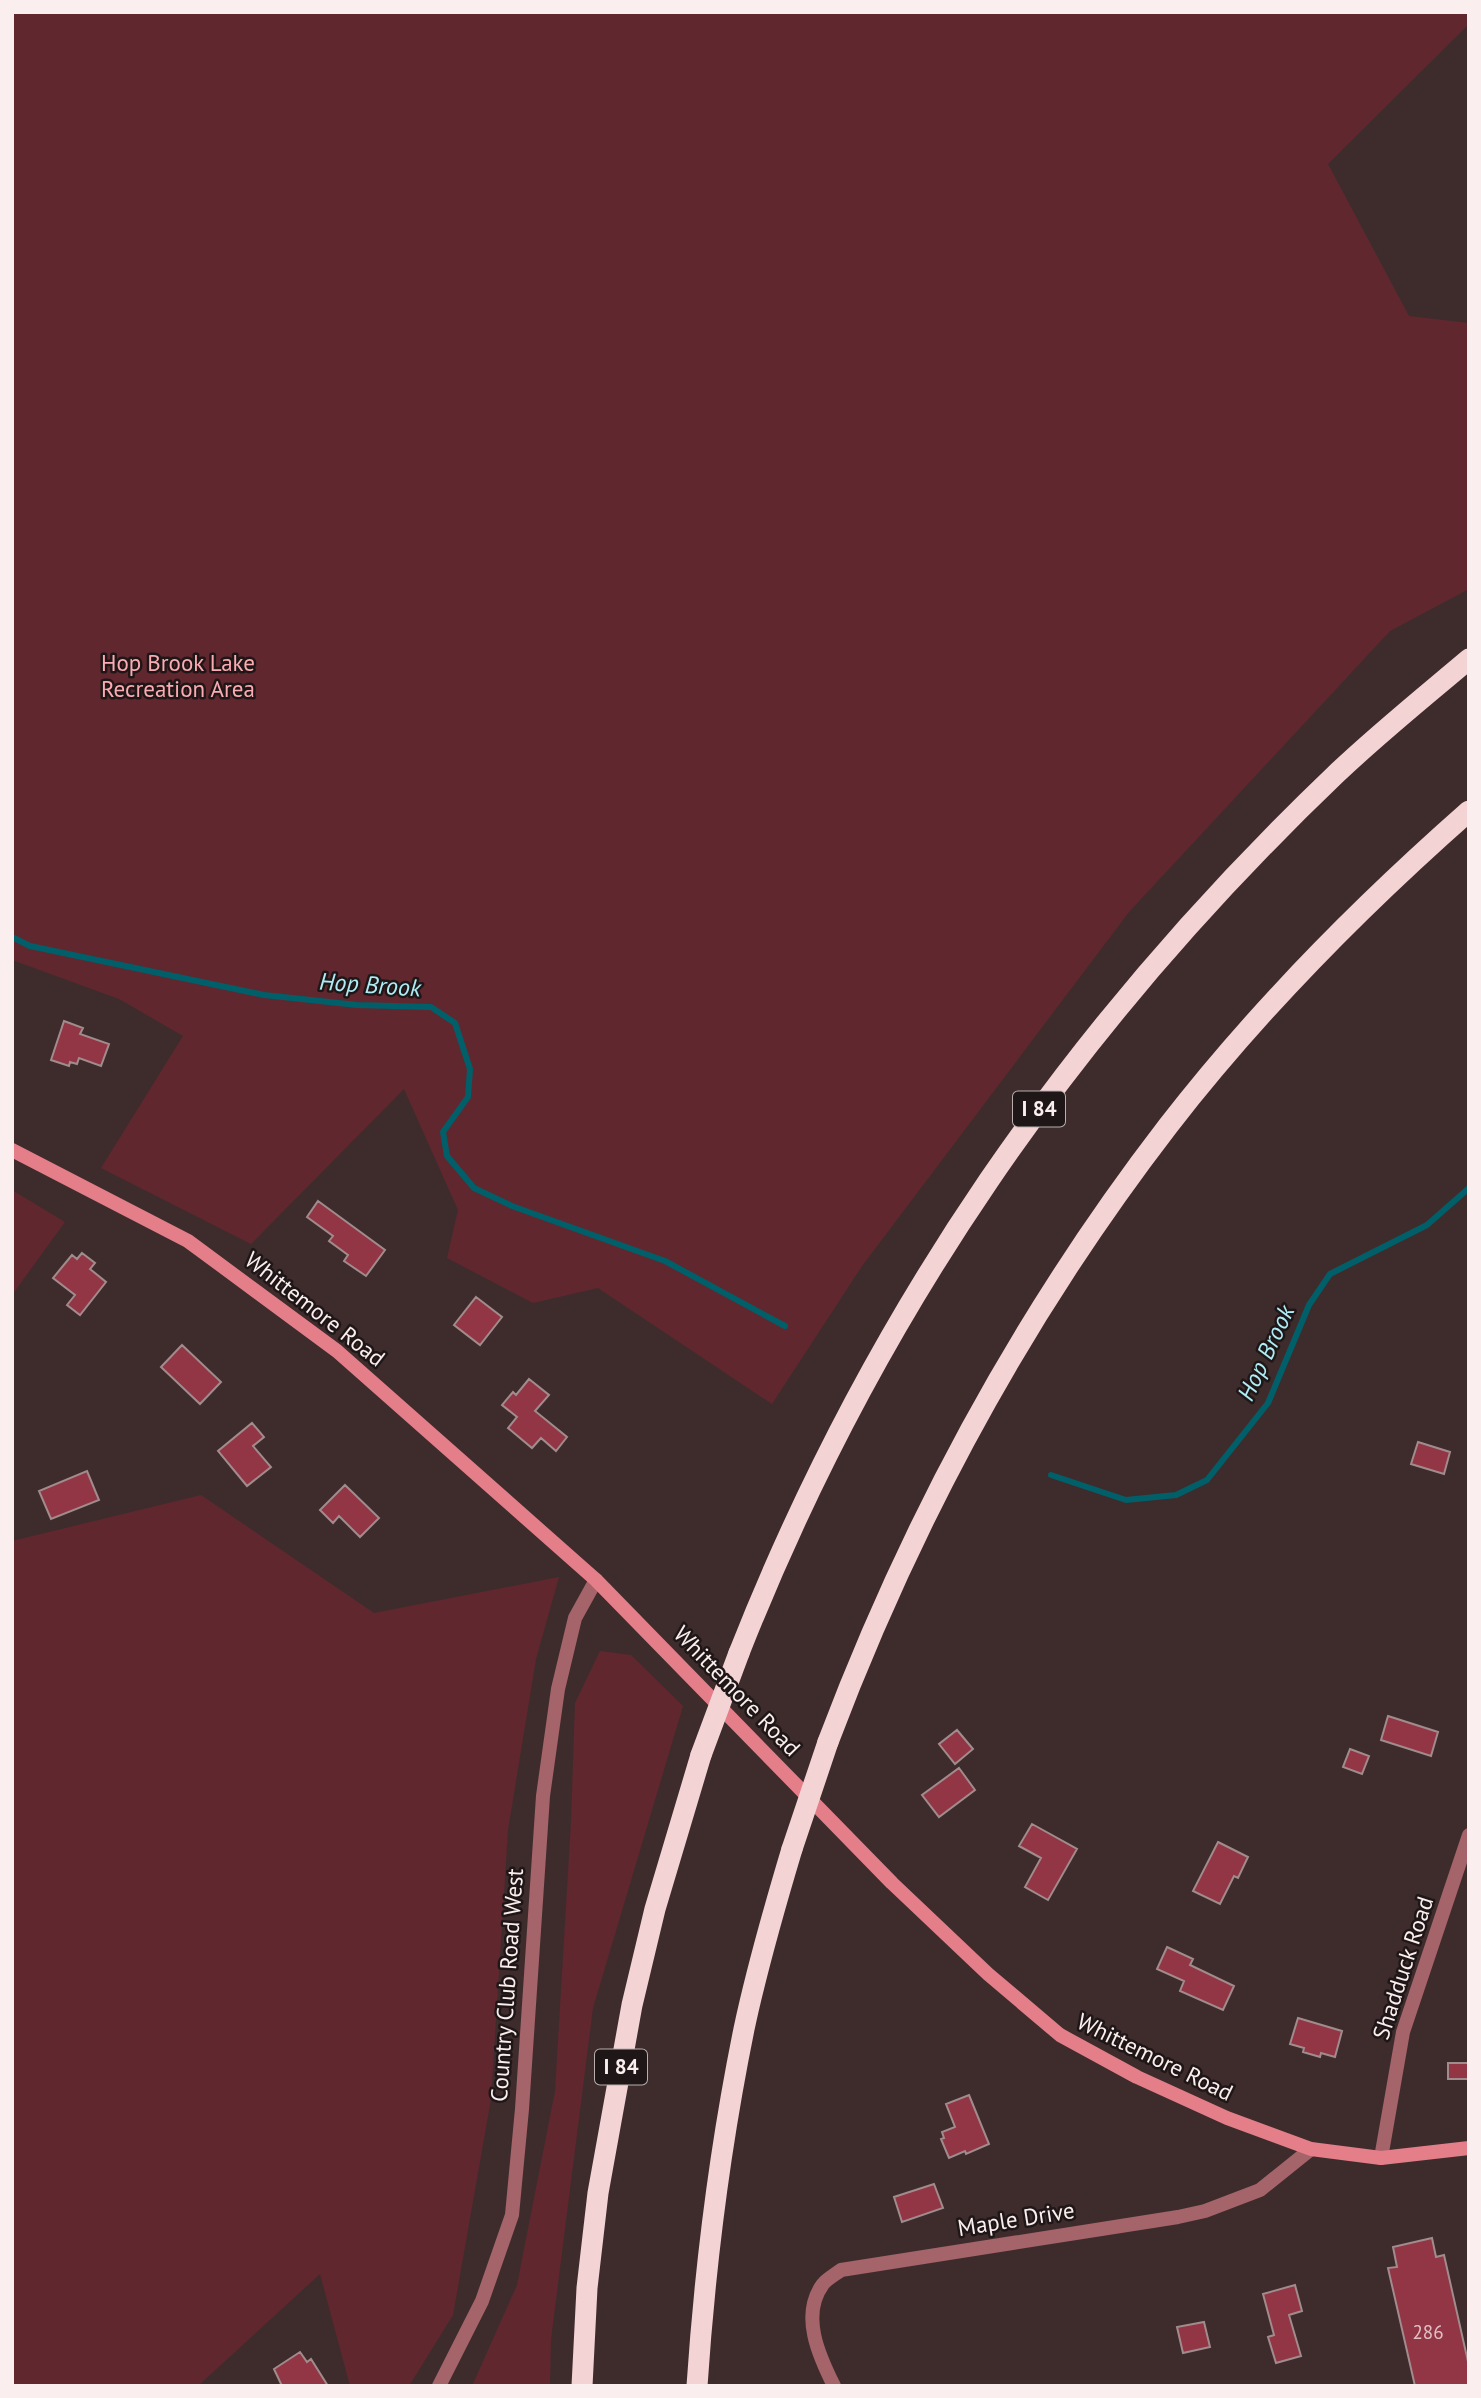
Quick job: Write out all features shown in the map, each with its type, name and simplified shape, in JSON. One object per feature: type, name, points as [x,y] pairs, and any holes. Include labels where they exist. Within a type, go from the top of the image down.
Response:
[{"type":"highway","name":"I 84","points":[[582,2386],[587,2288],[598,2193],[632,2005],[655,1909],[701,1755],[739,1653],[781,1552],[822,1464],[915,1293],[966,1212],[1021,1132],[1092,1038],[1206,906],[1338,772],[1469,659]]},
{"type":"highway","points":[[697,2386],[713,2209],[744,2028],[763,1950],[792,1849],[828,1742],[885,1600],[925,1516],[1015,1352],[1064,1272],[1169,1125],[1237,1043],[1351,920],[1416,857],[1469,811]]},
{"type":"main road","name":"Whittemore Road","points":[[12,1150],[188,1241],[337,1351],[596,1580],[892,1883],[988,1974],[1060,2035],[1137,2077],[1227,2118],[1311,2149],[1381,2158],[1469,2148]]},
{"type":"street","name":"Country Club Road West","points":[[439,2386],[482,2301],[512,2215],[545,1783],[558,1689],[575,1618],[596,1580]]},
{"type":"street","name":"Shadduck Road","points":[[1381,2158],[1403,2032],[1469,1835]]},
{"type":"street","name":"Maple Drive","points":[[834,2386],[815,2343],[813,2310],[823,2284],[841,2270],[1205,2211],[1260,2190],[1311,2149]]},
{"type":"green space","name":"Hop Brook Lake Recreation Area","points":[[12,12],[1469,12],[1469,24],[1328,164],[1409,316],[1469,323],[1469,589],[1390,631],[1129,912],[862,1266],[772,1404],[598,1288],[533,1303],[447,1258],[458,1210],[404,1089],[251,1244],[101,1168],[183,1036],[119,999],[12,960]]},
{"type":"green space","points":[[12,1190],[65,1222],[12,1295]]},
{"type":"green space","points":[[201,1495],[374,1613],[559,1577],[536,1659],[508,1830],[491,2099],[453,2315],[409,2386],[350,2386],[320,2274],[198,2386],[12,2386],[12,1541]]},
{"type":"green space","points":[[600,1651],[631,1655],[683,1706],[593,2008],[551,2339],[550,2386],[472,2386],[517,2285],[555,2091],[571,1822],[575,1703]]},
{"type":"building","points":[[64,1021],[83,1028],[80,1034],[109,1044],[101,1066],[79,1058],[77,1064],[70,1062],[69,1066],[51,1060]]},
{"type":"building","points":[[318,1201],[385,1250],[366,1276],[344,1261],[348,1255],[329,1241],[333,1236],[307,1217]]},
{"type":"building","points":[[82,1253],[95,1263],[90,1269],[106,1282],[80,1315],[67,1305],[75,1295],[53,1278],[72,1255],[77,1259]]},
{"type":"building","points":[[476,1297],[502,1317],[480,1345],[454,1325]]},
{"type":"building","points":[[182,1345],[221,1382],[200,1404],[161,1367]]},
{"type":"building","points":[[529,1379],[549,1395],[535,1411],[567,1437],[556,1451],[541,1438],[532,1448],[508,1428],[517,1417],[502,1405],[513,1392],[516,1395]]},
{"type":"building","points":[[252,1423],[264,1437],[253,1446],[271,1467],[247,1486],[218,1451]]},
{"type":"building","points":[[1418,1442],[1450,1452],[1444,1474],[1411,1464]]},
{"type":"building","points":[[87,1471],[99,1500],[51,1519],[39,1491]]},
{"type":"building","points":[[345,1485],[379,1518],[360,1537],[339,1516],[333,1523],[320,1510]]},
{"type":"building","points":[[1388,1716],[1438,1732],[1431,1756],[1381,1740]]},
{"type":"building","points":[[957,1730],[973,1749],[955,1764],[939,1744]]},
{"type":"building","points":[[1350,1749],[1369,1756],[1362,1774],[1343,1767]]},
{"type":"building","points":[[959,1768],[975,1790],[939,1817],[922,1795]]},
{"type":"building","points":[[1032,1824],[1077,1849],[1048,1900],[1025,1887],[1041,1858],[1019,1846]]},
{"type":"building","points":[[1218,1842],[1248,1857],[1238,1878],[1234,1876],[1220,1904],[1193,1891]]},
{"type":"building","points":[[1167,1947],[1193,1959],[1190,1965],[1234,1986],[1223,2010],[1180,1991],[1184,1981],[1157,1969]]},
{"type":"building","points":[[1298,2018],[1342,2031],[1335,2057],[1321,2053],[1320,2057],[1303,2052],[1304,2048],[1290,2044]]},
{"type":"building","points":[[1448,2063],[1469,2063],[1469,2079],[1448,2079]]},
{"type":"building","points":[[969,2095],[989,2144],[949,2158],[941,2139],[944,2138],[942,2132],[955,2127],[946,2104]]},
{"type":"building","points":[[934,2184],[943,2208],[902,2222],[894,2197]]},
{"type":"building","points":[[1432,2238],[1436,2257],[1444,2255],[1469,2366],[1469,2386],[1415,2386],[1388,2268],[1397,2267],[1393,2247]]},
{"type":"building","points":[[1295,2285],[1302,2311],[1289,2315],[1301,2356],[1276,2363],[1268,2337],[1274,2335],[1263,2294]]},
{"type":"building","points":[[1204,2322],[1210,2347],[1183,2353],[1177,2327]]},
{"type":"building","points":[[300,2352],[307,2362],[311,2359],[328,2386],[282,2386],[274,2369]]},
{"type":"waterway","name":"Hop Brook","points":[[12,937],[30,946],[264,995],[357,1005],[431,1007],[455,1023],[470,1069],[468,1097],[443,1132],[447,1156],[474,1188],[512,1206],[665,1261],[785,1326]]},
{"type":"waterway","name":"Hop Brook","points":[[1051,1475],[1126,1500],[1176,1495],[1207,1480],[1268,1403],[1309,1305],[1330,1274],[1427,1225],[1469,1188]]}]
